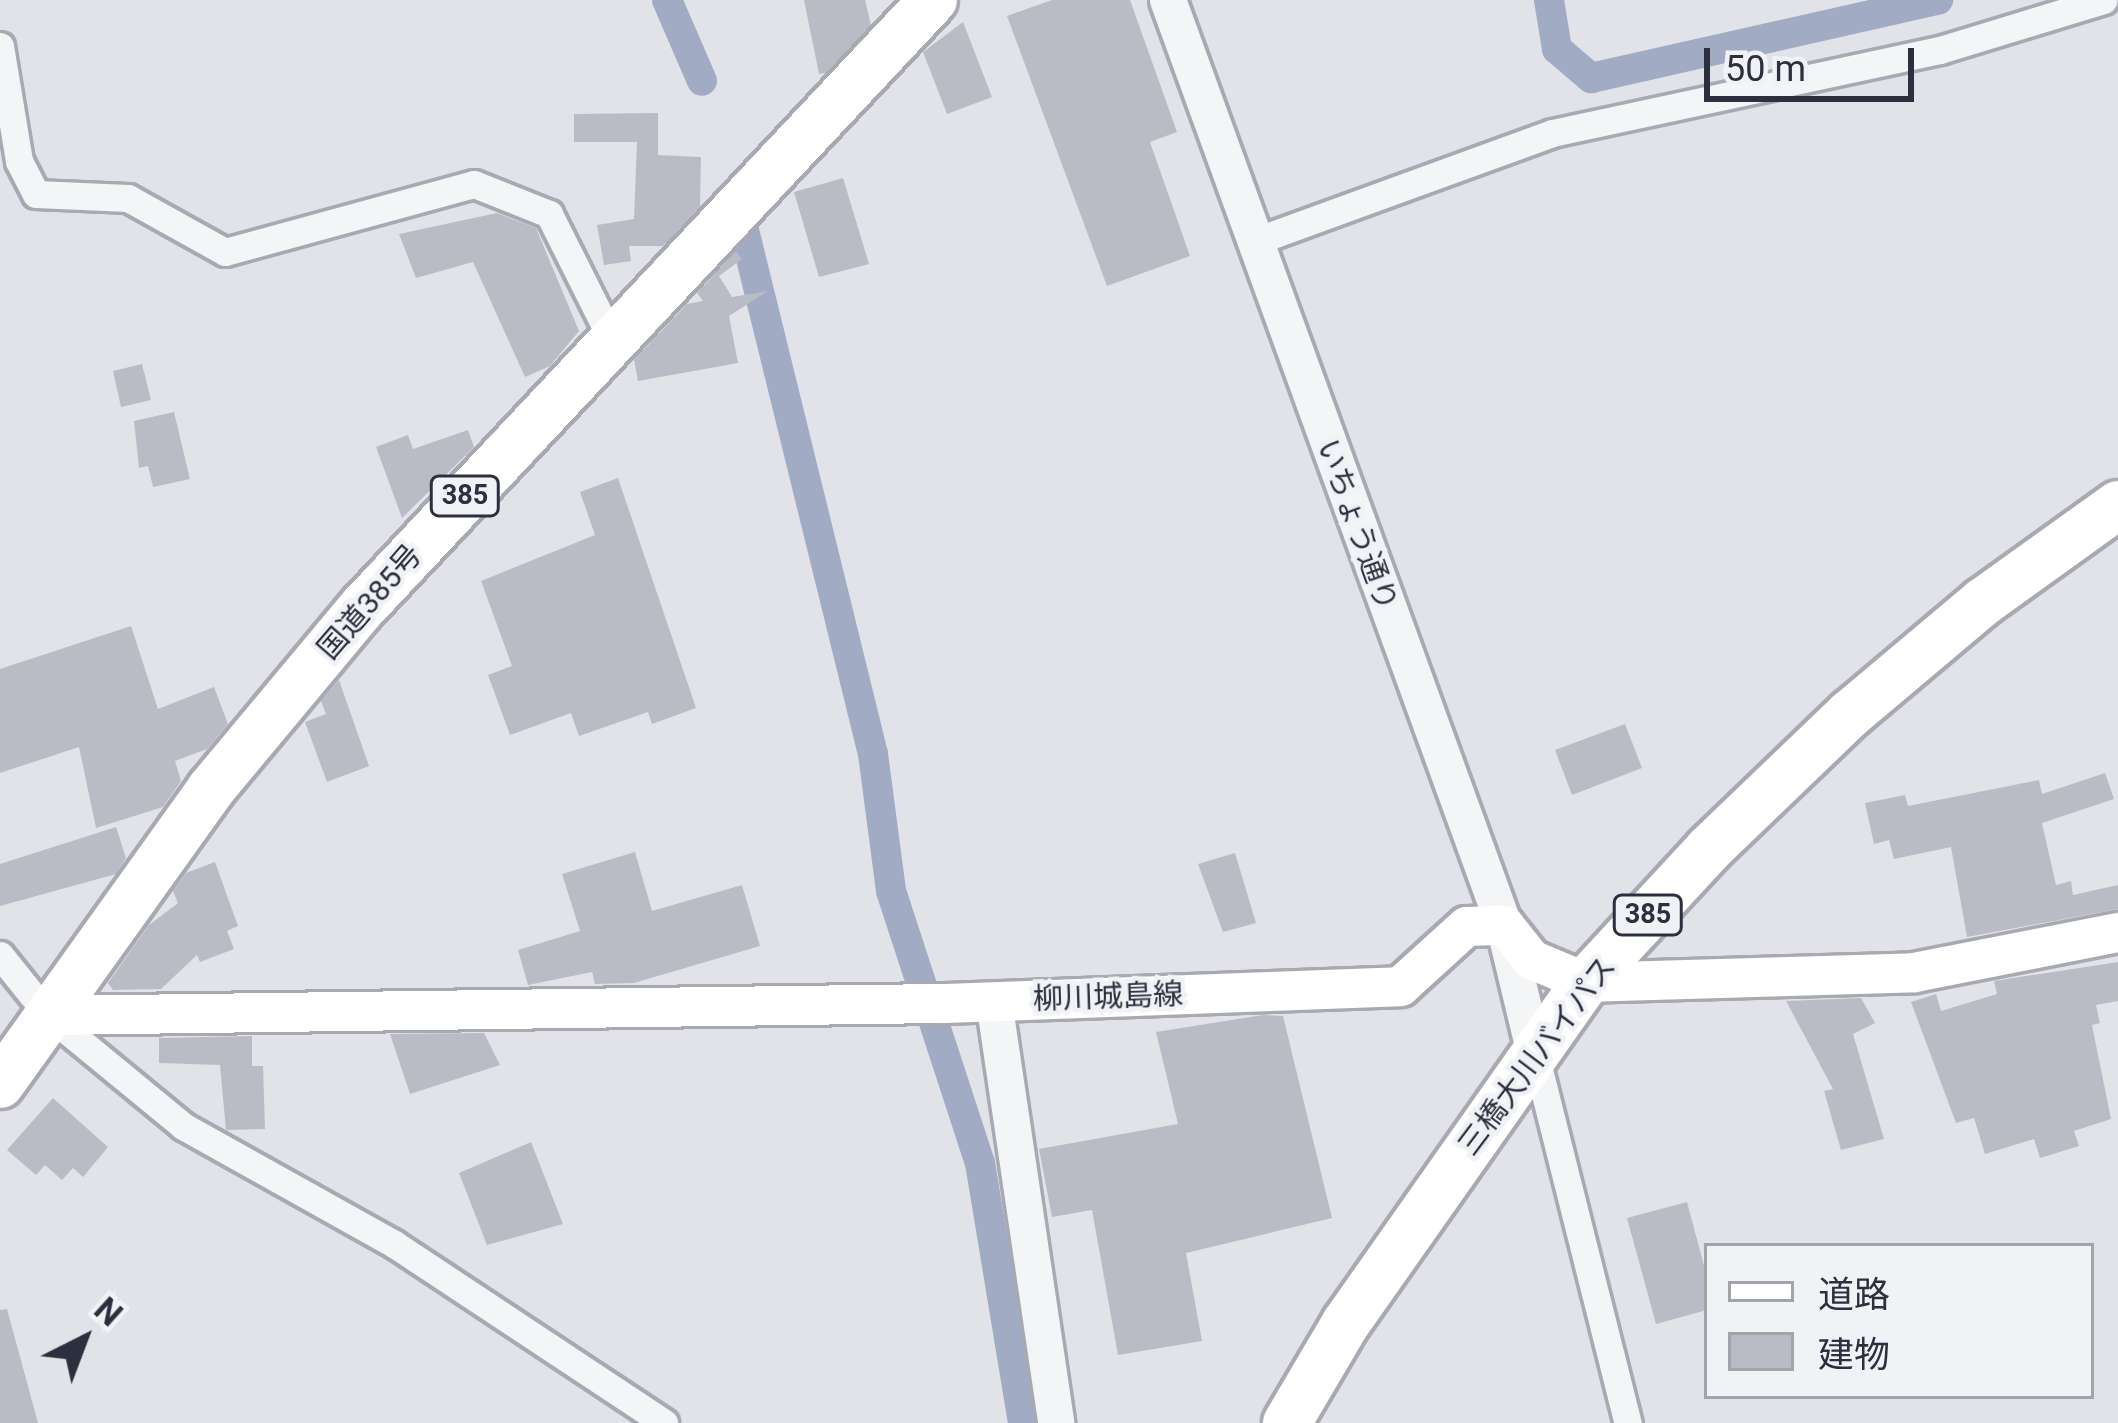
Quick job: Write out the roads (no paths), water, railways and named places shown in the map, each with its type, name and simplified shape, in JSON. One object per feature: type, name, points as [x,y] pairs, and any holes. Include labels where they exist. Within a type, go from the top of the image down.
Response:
[{"type":"highway","name":"国道385号","points":[[6,1076],[211,789],[332,644],[611,338],[933,0]]},
{"type":"highway","name":"三橋大川バイパス","points":[[1287,1423],[1346,1322],[1586,982],[1709,849],[1850,714],[1983,602],[2118,505]]},
{"type":"main road","points":[[1504,926],[1532,959],[1586,982],[1914,972],[2118,932]]},
{"type":"main road","name":"柳川城島線","points":[[44,1022],[927,1003],[1400,986],[1451,934],[1504,926]]},
{"type":"street","name":"いちょう通り","points":[[1168,0],[1504,926],[1535,1054]]},
{"type":"street","points":[[1253,242],[1552,133],[1940,50],[2104,0]]},
{"type":"street","points":[[0,46],[19,161],[37,194],[128,198],[225,252],[474,184],[549,214],[611,338]]},
{"type":"street","points":[[0,956],[44,1022],[183,1126],[334,1207],[664,1423]]},
{"type":"street","points":[[994,1001],[1056,1423]]},
{"type":"street","points":[[1535,1054],[1628,1423]]},
{"type":"waterway","points":[[667,0],[702,81]]},
{"type":"waterway","points":[[1549,0],[1557,49],[1591,78],[1938,0]]},
{"type":"waterway","points":[[742,222],[873,754],[891,891],[980,1163],[1023,1423]]}]
